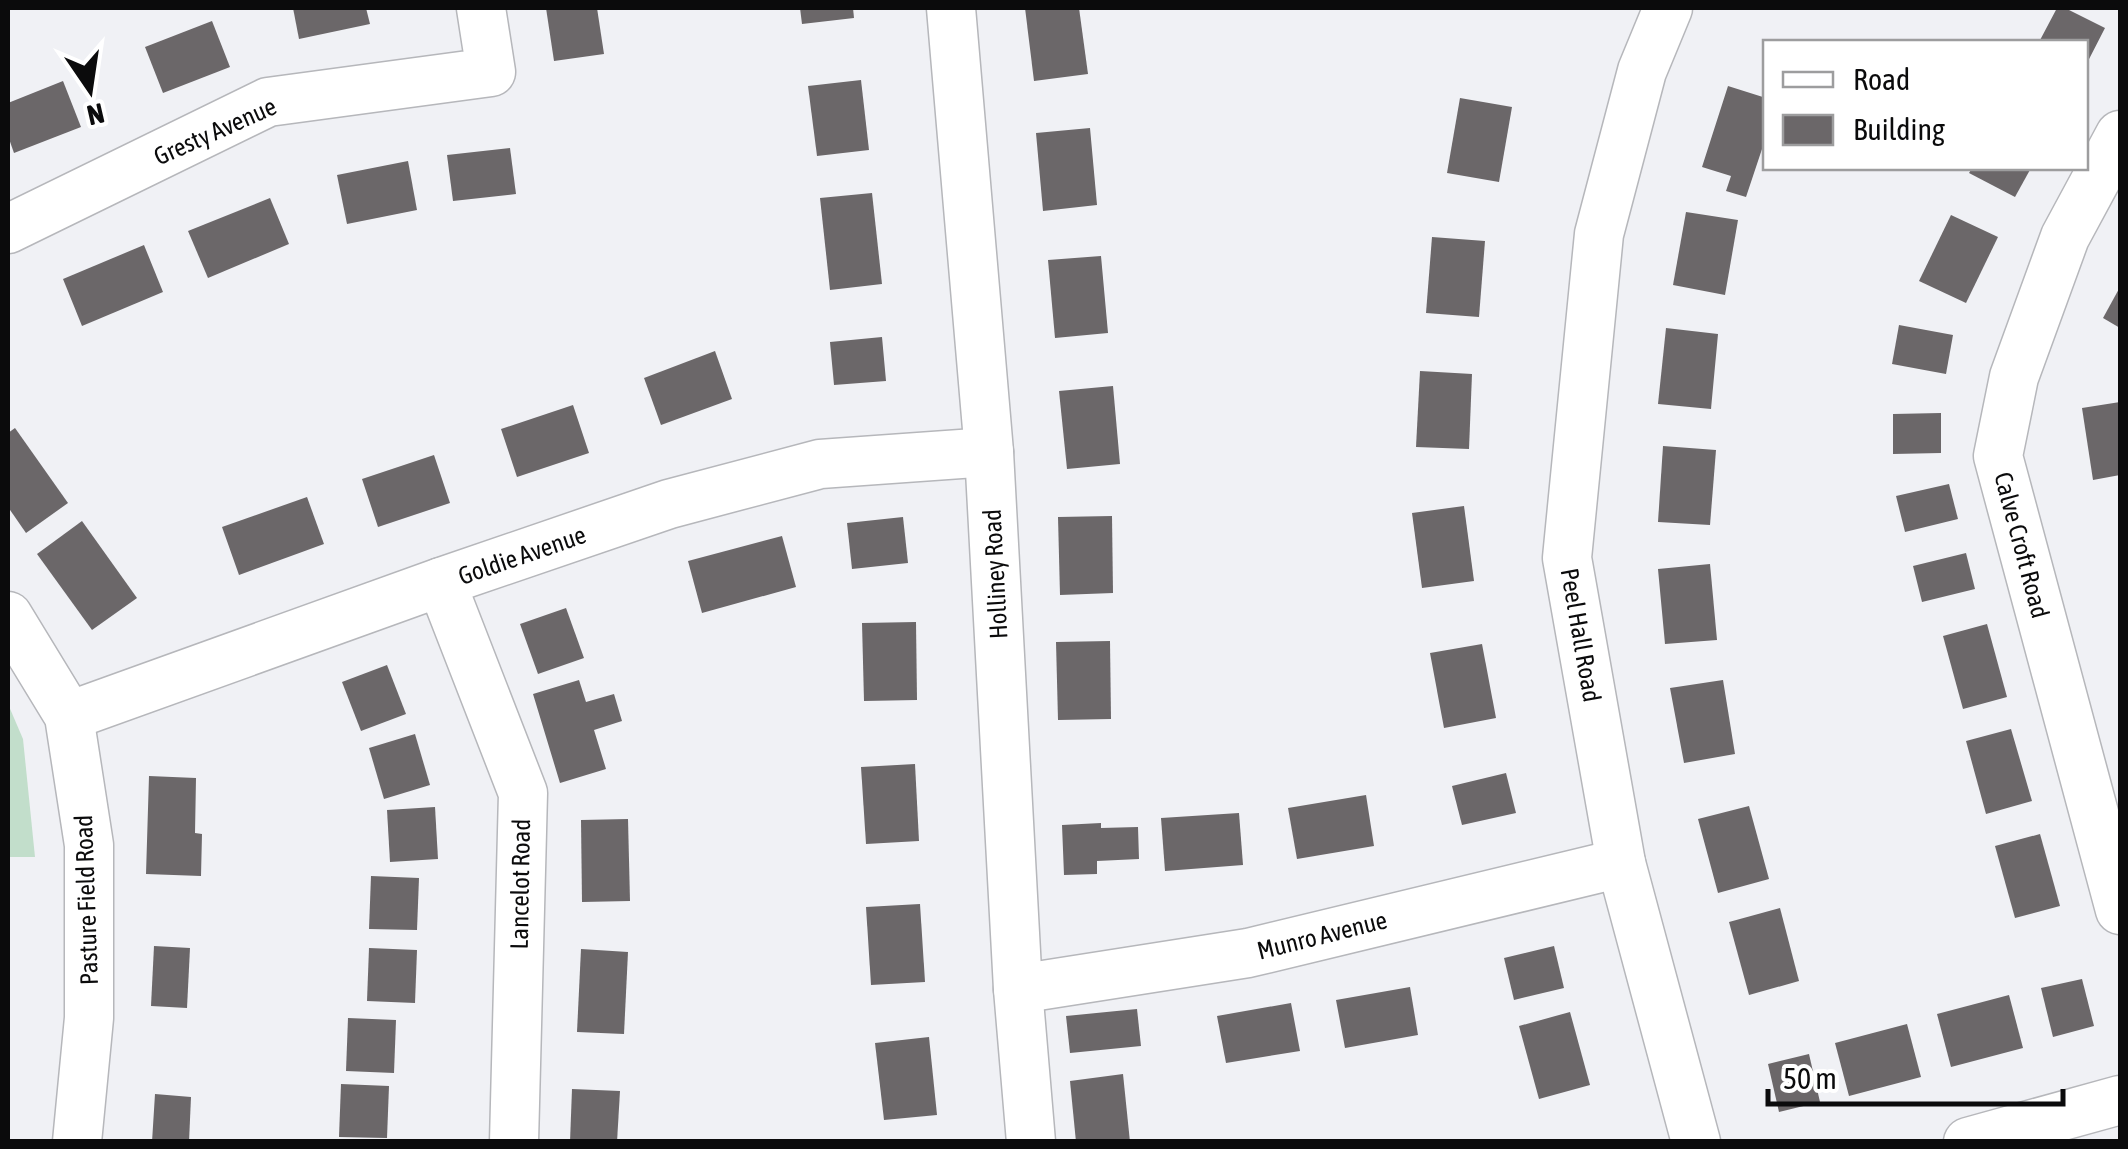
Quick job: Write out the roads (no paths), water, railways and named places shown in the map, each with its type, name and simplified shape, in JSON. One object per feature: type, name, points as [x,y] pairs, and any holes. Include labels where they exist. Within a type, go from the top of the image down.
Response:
[{"type":"street","name":"Gresty Avenue","points":[[8,228],[268,102],[490,72],[481,8]]},
{"type":"street","name":"Holliney Road","points":[[951,8],[989,452],[1018,989],[1031,1142]]},
{"type":"street","name":"Peel Hall Road","points":[[1668,8],[1642,71],[1599,234],[1567,558],[1621,863],[1696,1142]]},
{"type":"street","name":"Calve Croft Road","points":[[2120,135],[2066,237],[2014,377],[1998,456],[2120,910]]},
{"type":"street","name":"Goldie Avenue","points":[[69,716],[669,504],[820,464],[989,452]]},
{"type":"street","name":"Lancelot Road","points":[[440,582],[523,793],[514,1142]]},
{"type":"street","name":"Pasture Field Road","points":[[8,616],[69,716],[89,845],[90,1018],[77,1142]]},
{"type":"street","name":"Munro Avenue","points":[[1018,989],[1248,953],[1621,863]]},
{"type":"street","points":[[1968,1142],[2120,1100]]}]
